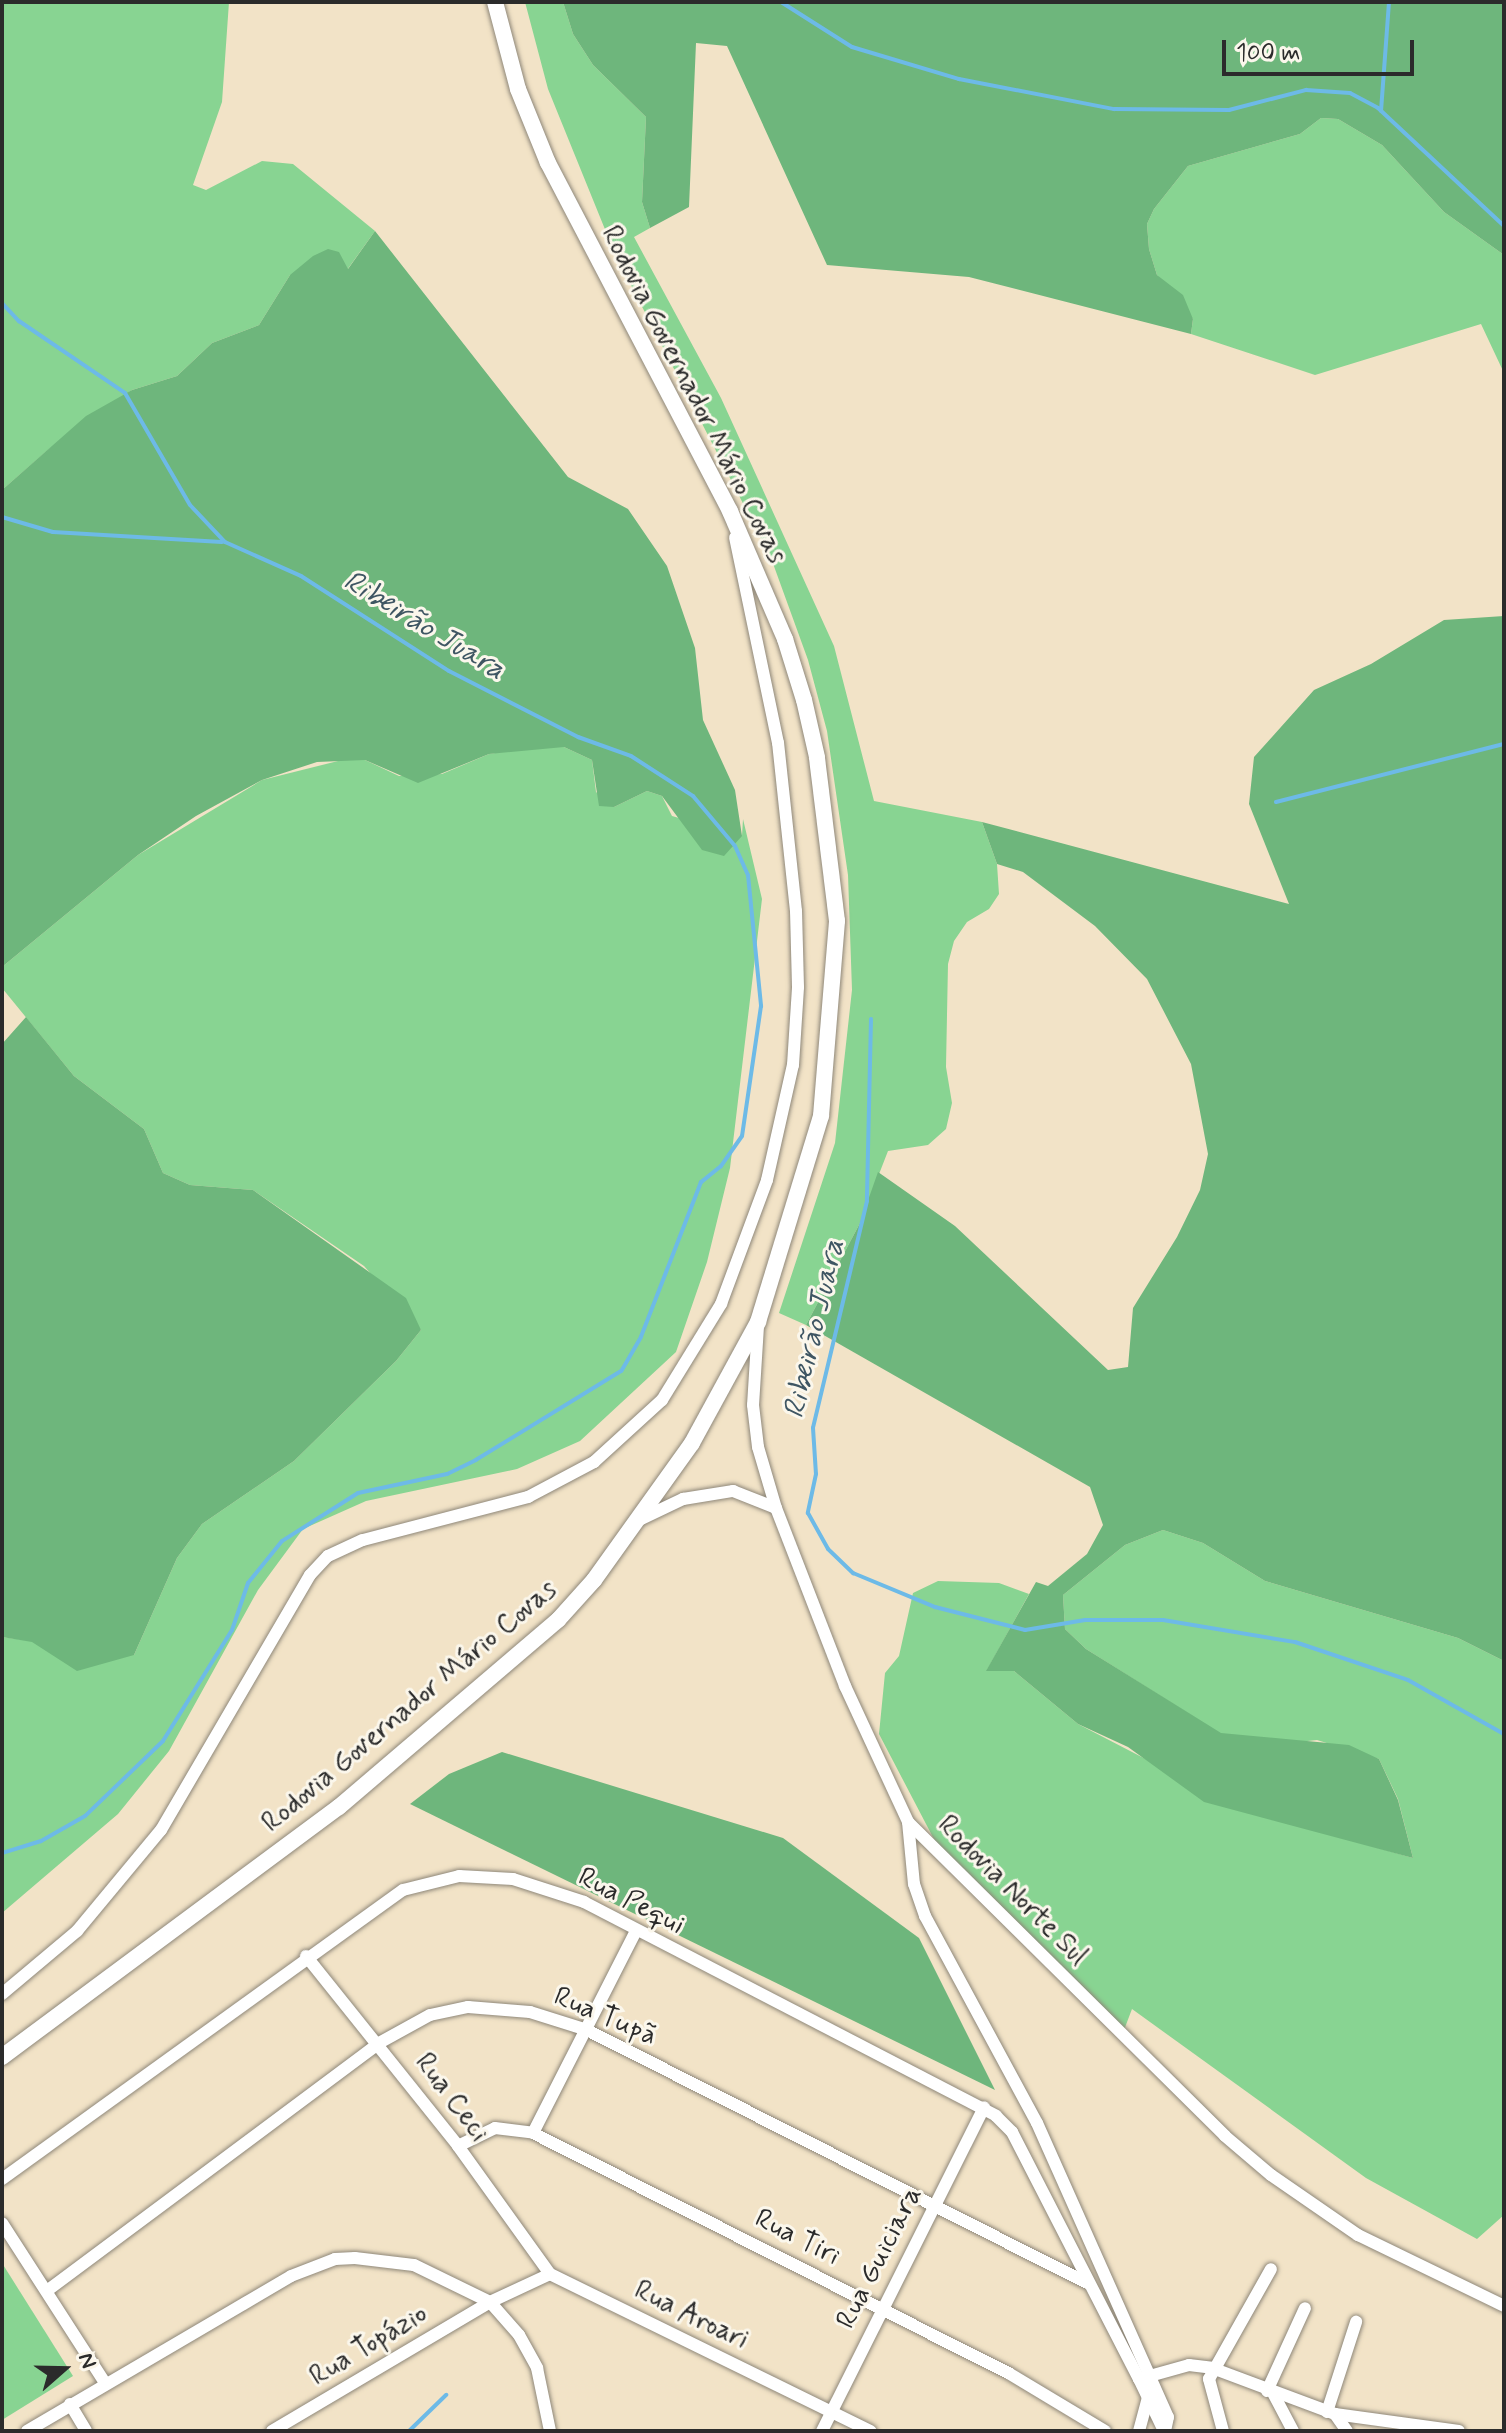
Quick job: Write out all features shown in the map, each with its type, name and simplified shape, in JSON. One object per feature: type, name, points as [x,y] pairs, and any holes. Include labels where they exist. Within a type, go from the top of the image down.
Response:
[{"type":"main road","name":"Rodovia Governador Mário Covas","points":[[2,2057],[339,1807],[558,1620],[641,1519],[713,1409],[758,1322],[821,1116],[837,921],[817,757],[804,700],[785,639],[730,511],[548,163],[518,89],[495,2]]},
{"type":"street","points":[[2,1994],[77,1931],[161,1830],[310,1575],[328,1556],[354,1543],[528,1497],[594,1462],[662,1400],[721,1304],[767,1180],[793,1065],[798,987],[796,911],[778,743],[730,511]]},
{"type":"street","name":"Rodovia Norte Sul","points":[[758,1322],[753,1405],[758,1447],[776,1508],[845,1686],[908,1822],[1225,2136],[1271,2175],[1358,2235],[1504,2306]]},
{"type":"street","points":[[641,1519],[683,1499],[733,1491],[776,1508]]},
{"type":"street","points":[[908,1822],[914,1884],[925,1916],[1037,2123],[1144,2377],[1168,2417],[1164,2431]]},
{"type":"street","name":"Rua Pequi","points":[[2,2179],[306,1956],[403,1890],[459,1876],[513,1879],[551,1889],[984,2107],[1012,2132],[1087,2283],[1144,2377]]},
{"type":"street","points":[[533,2133],[636,1931]]},
{"type":"street","name":"Rua Ceci","points":[[306,1956],[379,2043],[550,2274]]},
{"type":"street","name":"Rua Tupã","points":[[48,2290],[379,2043],[430,2015],[468,2007],[530,2012],[587,2030],[1087,2283]]},
{"type":"street","name":"Rua Guiciara","points":[[822,2431],[984,2107]]},
{"type":"street","name":"Rua Tiri","points":[[458,2146],[495,2128],[533,2133],[1010,2374],[1105,2431]]},
{"type":"street","points":[[2,2223],[48,2290],[105,2383]]},
{"type":"street","points":[[27,2431],[291,2276],[335,2259],[414,2265],[490,2302],[519,2335],[537,2368],[550,2431]]},
{"type":"street","points":[[1223,2431],[1210,2398],[1212,2368],[1271,2269]]},
{"type":"street","points":[[490,2302],[550,2274]]},
{"type":"street","name":"Rua Aroari","points":[[550,2274],[871,2431]]},
{"type":"street","name":"Rua Topázio","points":[[272,2431],[490,2302]]},
{"type":"street","points":[[1270,2392],[1305,2308]]},
{"type":"street","points":[[1331,2413],[1356,2322]]},
{"type":"street","points":[[1144,2377],[1189,2365],[1212,2368],[1331,2413],[1459,2431]]},
{"type":"street","points":[[1144,2377],[1148,2398],[1164,2431]]},
{"type":"street","points":[[1270,2392],[1293,2431]]},
{"type":"street","points":[[1139,2431],[1148,2398]]},
{"type":"street","points":[[70,2404],[86,2431]]},
{"type":"street","points":[[1331,2413],[1347,2431]]},
{"type":"green space","points":[[2,2],[229,2],[222,102],[193,185],[206,190],[262,161],[293,164],[375,231],[347,270],[290,275],[259,325],[212,343],[177,376],[132,390],[49,449],[2,490]]},
{"type":"green space","points":[[525,2],[563,2],[573,34],[593,65],[646,117],[642,202],[650,228],[634,237],[721,398],[834,646],[874,801],[982,822],[997,864],[999,894],[989,909],[967,922],[954,941],[948,964],[946,1067],[952,1103],[946,1129],[928,1145],[888,1151],[860,1223],[806,1325],[779,1313],[835,1143],[852,990],[848,875],[827,731],[808,660],[771,558],[615,254],[548,89]]},
{"type":"green space","points":[[563,2],[1504,2],[1504,255],[1444,212],[1382,145],[1338,119],[1321,118],[1300,134],[1188,166],[1154,209],[1147,224],[1149,249],[1157,275],[1183,295],[1193,319],[1191,334],[969,277],[827,265],[727,46],[696,43],[689,207],[650,228],[642,202],[646,117],[593,65],[573,34]]},
{"type":"green space","points":[[1321,118],[1338,119],[1382,145],[1444,212],[1504,255],[1504,373],[1481,324],[1315,375],[1191,334],[1193,319],[1157,275],[1149,249],[1147,224],[1154,209],[1188,166],[1300,134]]},
{"type":"green space","points":[[375,231],[568,477],[628,509],[667,566],[695,648],[703,720],[735,790],[742,836],[724,856],[702,850],[662,796],[647,791],[614,807],[599,806],[592,760],[564,747],[489,754],[418,783],[365,760],[317,762],[262,780],[196,816],[138,855],[2,967],[2,490],[86,416],[132,390],[177,376],[212,343],[259,325],[290,275],[313,256],[328,249],[339,252],[348,269]]},
{"type":"green space","points":[[1504,616],[1504,1661],[1458,1638],[1265,1581],[1203,1543],[1163,1530],[1125,1545],[1063,1595],[1065,1629],[1086,1649],[1221,1733],[1349,1745],[1379,1759],[1398,1800],[1413,1858],[1204,1802],[1128,1747],[1078,1724],[1014,1671],[986,1671],[1036,1582],[1048,1586],[1087,1554],[1103,1525],[1090,1487],[806,1325],[860,1223],[878,1172],[955,1226],[1108,1370],[1128,1367],[1133,1308],[1177,1237],[1200,1190],[1208,1154],[1191,1064],[1147,979],[1095,926],[1023,872],[997,864],[982,822],[1289,904],[1249,804],[1254,757],[1314,690],[1371,664],[1444,620]]},
{"type":"green space","points":[[542,746],[564,747],[592,760],[596,792],[614,807],[647,791],[662,796],[672,816],[742,836],[743,819],[762,899],[730,1168],[707,1262],[676,1352],[580,1441],[517,1469],[366,1501],[303,1529],[258,1590],[169,1751],[118,1814],[2,1913],[2,1637],[32,1641],[54,1655],[134,1655],[177,1558],[202,1524],[294,1461],[396,1361],[421,1330],[364,1266],[253,1190],[190,1185],[163,1173],[144,1129],[74,1076],[2,988],[2,967],[138,855],[262,780],[342,760],[365,760],[399,776],[442,774],[489,754]]},
{"type":"green space","points":[[26,1017],[74,1076],[144,1129],[163,1173],[190,1185],[253,1190],[406,1298],[421,1330],[396,1361],[294,1461],[202,1524],[177,1558],[134,1655],[77,1671],[32,1642],[2,1637],[2,1044]]},
{"type":"green space","points":[[1163,1530],[1203,1543],[1265,1581],[1458,1638],[1504,1661],[1504,2215],[1477,2239],[1366,2178],[1132,2009],[1124,2030],[937,1845],[879,1734],[885,1673],[899,1656],[913,1593],[938,1581],[999,1583],[1029,1594],[987,1670],[1014,1671],[1078,1724],[1161,1767],[1343,1838],[1413,1858],[1398,1799],[1379,1759],[1317,1740],[1289,1743],[1221,1734],[1086,1649],[1065,1629],[1063,1595],[1125,1545]]},
{"type":"green space","points":[[502,1752],[783,1838],[919,1938],[995,2090],[410,1804],[449,1774]]},
{"type":"green space","points":[[2,2263],[73,2376],[2,2420]]},
{"type":"waterway","points":[[781,2],[852,47],[959,79],[1114,109],[1229,110],[1306,90],[1350,93],[1378,108],[1504,226]]},
{"type":"waterway","points":[[1381,111],[1389,2]]},
{"type":"waterway","points":[[2,303],[19,321],[125,393],[190,505],[225,542],[301,576],[449,671],[578,737],[631,756],[693,796],[735,846],[748,875],[761,1006],[742,1136],[721,1166],[701,1182],[641,1337],[621,1371],[476,1460],[447,1474],[358,1493],[282,1541],[248,1583],[232,1630],[163,1741],[85,1816],[41,1841],[2,1853]]},
{"type":"waterway","points":[[2,517],[53,532],[222,542]]},
{"type":"waterway","points":[[1276,802],[1504,744]]},
{"type":"waterway","name":"Ribeirão Juara","points":[[871,1019],[867,1201],[813,1428],[816,1474],[808,1513],[828,1549],[853,1573],[935,1607],[1025,1630],[1085,1620],[1163,1620],[1295,1642],[1408,1680],[1504,1734]]},
{"type":"waterway","points":[[409,2431],[446,2395]]}]
